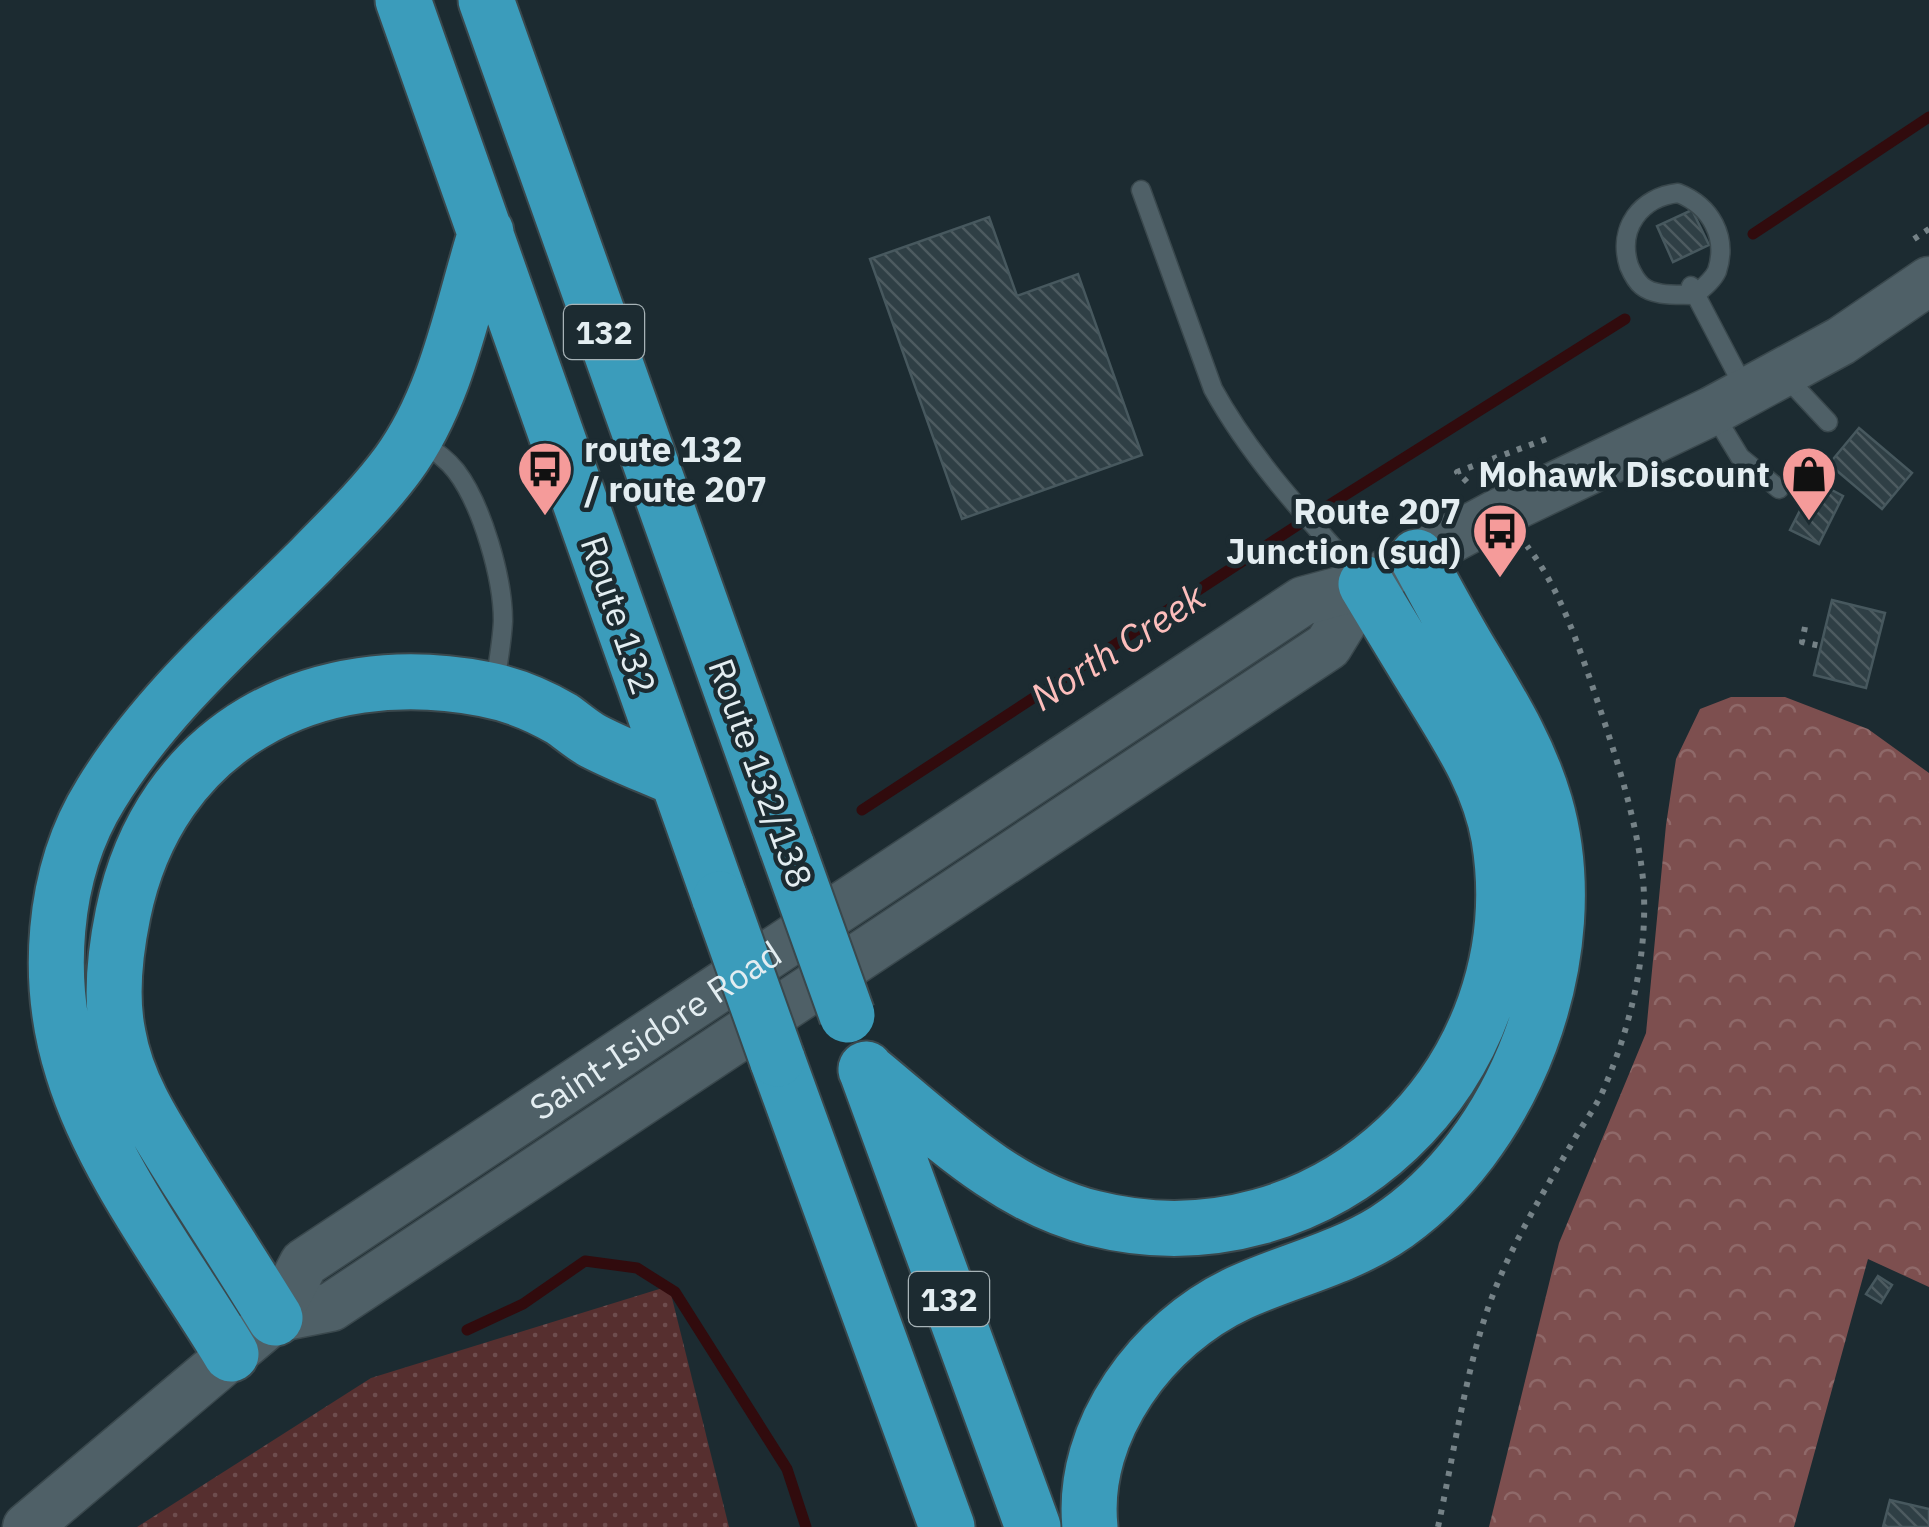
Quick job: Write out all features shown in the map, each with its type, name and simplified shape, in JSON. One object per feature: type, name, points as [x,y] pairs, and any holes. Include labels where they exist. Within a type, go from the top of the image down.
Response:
[{"type":"highway","name":"Route 132","points":[[403,0],[676,778],[946,1527]]},
{"type":"highway","name":"Route 132/138","points":[[489,9],[846,1016],[1032,1527]]},
{"type":"highway","points":[[232,1354],[130,1190],[85,1105],[58,1008],[60,911],[82,830],[122,764],[173,702],[388,478],[416,438],[443,374],[486,232]]},
{"type":"highway","points":[[1090,1527],[1090,1485],[1100,1444],[1112,1413],[1151,1361],[1208,1310],[1235,1295],[1363,1243],[1428,1197],[1472,1148],[1495,1113],[1532,1038],[1545,996],[1557,928],[1547,808],[1526,746],[1417,557]]},
{"type":"highway","points":[[866,1070],[1008,1183],[1057,1206],[1127,1225],[1190,1229],[1258,1219],[1341,1182],[1380,1155],[1414,1122],[1445,1082],[1473,1031],[1492,976],[1502,872],[1498,836],[1475,764],[1366,584]]},
{"type":"highway","points":[[275,1318],[142,1102],[124,1062],[117,1034],[115,964],[126,897],[137,863],[166,808],[196,768],[239,732],[274,711],[308,697],[372,682],[404,680],[493,691],[527,702],[590,739],[676,778]]},
{"type":"main road","name":"Saint-Isidore Road","points":[[27,1527],[275,1318],[304,1263],[1303,602],[1366,584],[1497,514],[1748,393],[1841,340],[1929,281]]},
{"type":"main road","name":"Saint-Isidore Road","points":[[275,1318],[331,1307],[1328,646],[1366,584]]},
{"type":"lane","points":[[1141,190],[1213,389],[1230,419],[1307,518],[1366,584]]},
{"type":"lane","points":[[1678,193],[1702,206],[1713,220],[1720,236],[1716,275],[1693,290],[1658,293],[1642,286],[1632,273],[1627,258],[1627,232],[1652,199],[1678,193]]},
{"type":"lane","points":[[1693,290],[1748,393],[1740,457],[1780,489]]},
{"type":"lane","points":[[1748,393],[1828,422]]},
{"type":"lane","points":[[416,438],[456,471],[489,546],[500,583],[503,618],[493,691]]},
{"type":"path","points":[[1805,628],[1802,642],[1821,646]]},
{"type":"shaded area","points":[[669,1286],[729,1527],[137,1527],[371,1378]]},
{"type":"green space","points":[[1731,697],[1785,697],[1868,729],[1929,773],[1929,1287],[1868,1259],[1794,1527],[1489,1527],[1559,1243],[1646,1033],[1676,759],[1700,709]]},
{"type":"building","points":[[1692,210],[1709,245],[1673,262],[1657,226]]},
{"type":"building","points":[[989,217],[1017,296],[1078,274],[1142,455],[962,519],[870,259]]},
{"type":"building","points":[[1859,428],[1912,473],[1882,509],[1829,464]]},
{"type":"building","points":[[1815,481],[1843,496],[1819,544],[1790,530]]},
{"type":"building","points":[[1832,600],[1885,613],[1866,688],[1814,675]]},
{"type":"building","points":[[1878,1276],[1892,1285],[1881,1303],[1866,1294]]},
{"type":"building","points":[[1890,1500],[1929,1509],[1929,1527],[1883,1527]]},
{"type":"waterway","points":[[1753,234],[1929,117]]},
{"type":"waterway","name":"North Creek","points":[[862,810],[1307,519],[1625,319]]},
{"type":"waterway","points":[[467,1330],[523,1304],[585,1261],[637,1268],[675,1292],[787,1469],[806,1527]]},
{"type":"place","name":"route 132 / route 207","points":[[545,518]]},
{"type":"place","name":"Mohawk Discount","points":[[1809,523]]},
{"type":"place","name":"Route 207 Junction (sud)","points":[[1500,580]]}]
